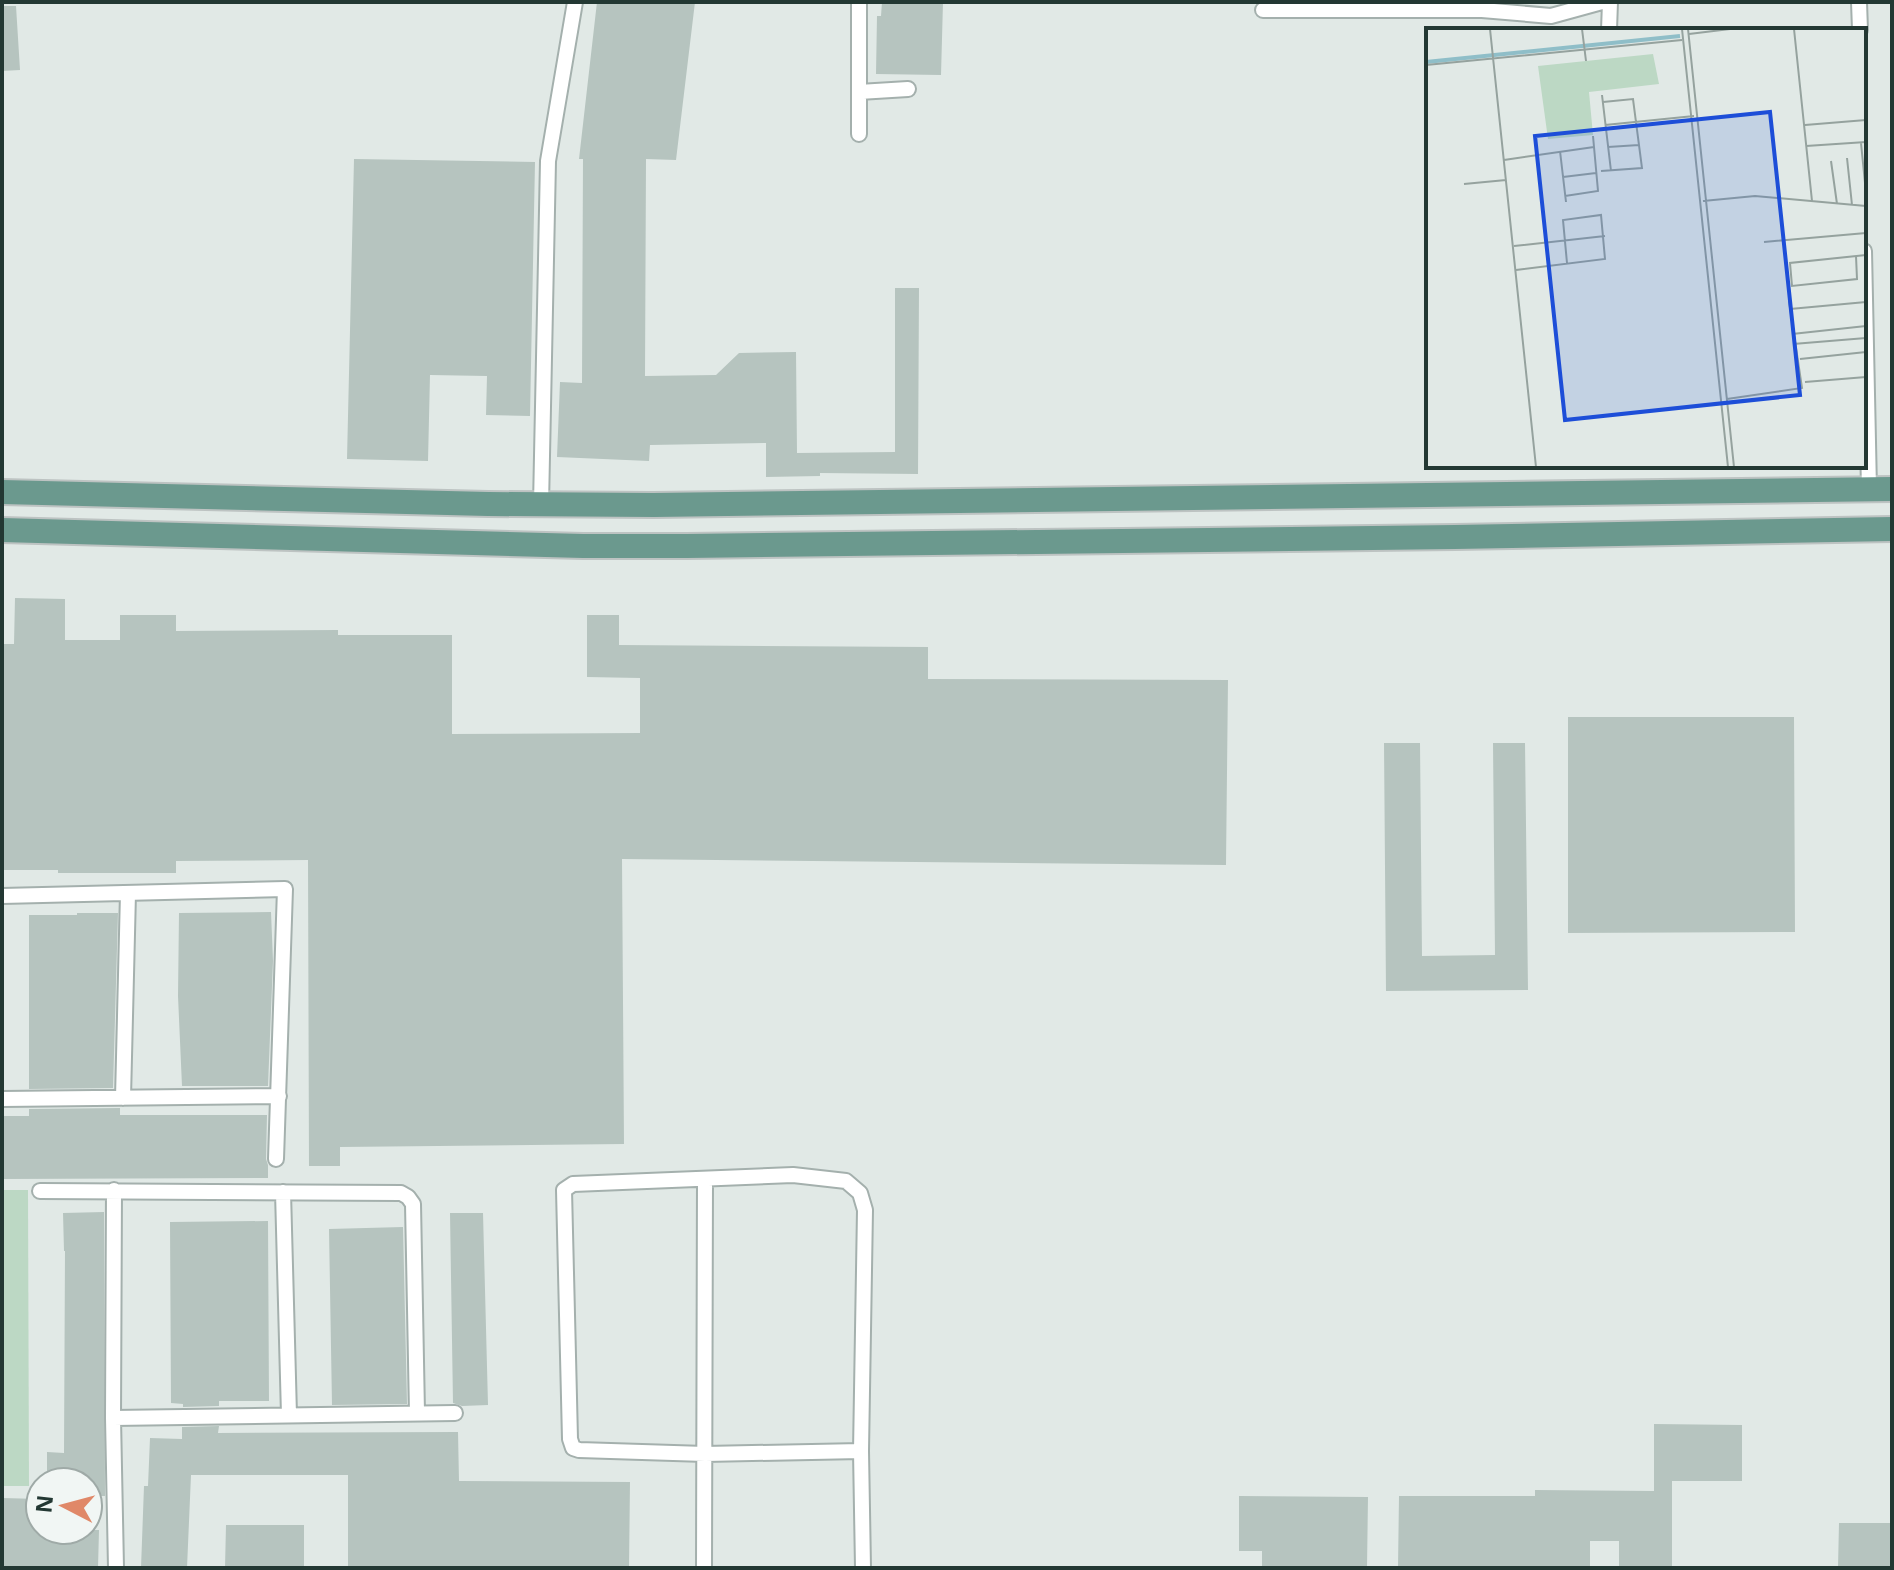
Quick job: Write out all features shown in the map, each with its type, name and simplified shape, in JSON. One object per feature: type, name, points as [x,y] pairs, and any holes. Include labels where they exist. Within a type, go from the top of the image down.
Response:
[{"type":"main road","points":[[2,492],[541,505],[1880,489]]},
{"type":"main road","points":[[2,530],[583,546],[687,546],[1892,529]]},
{"type":"street","points":[[541,505],[548,161],[575,2]]},
{"type":"street","points":[[859,2],[859,134]]},
{"type":"street","points":[[1263,10],[1318,6],[1551,9],[1602,2]]},
{"type":"street","points":[[1609,28],[1610,2]]},
{"type":"street","points":[[1859,2],[1860,28]]},
{"type":"street","points":[[859,92],[908,89]]},
{"type":"street","points":[[1866,281],[1880,489]]},
{"type":"street","points":[[2,896],[285,889],[276,1159]]},
{"type":"street","points":[[123,1098],[128,893]]},
{"type":"street","points":[[2,1099],[279,1096]]},
{"type":"street","points":[[861,1451],[705,1454],[573,1448],[570,1439],[564,1190],[573,1184],[793,1175],[846,1181],[860,1193],[865,1210],[861,1451],[863,1568]]},
{"type":"street","points":[[704,1568],[705,1179]]},
{"type":"street","points":[[114,1190],[116,1568]]},
{"type":"street","points":[[40,1191],[401,1193],[408,1197],[413,1204],[417,1413]]},
{"type":"street","points":[[283,1192],[289,1415]]},
{"type":"street","points":[[113,1418],[455,1413]]},
{"type":"green space","points":[[2,1190],[28,1190],[29,1466],[24,1466],[24,1486],[2,1486]]},
{"type":"building","points":[[597,2],[695,2],[676,160],[646,159],[645,376],[716,375],[739,353],[796,352],[797,453],[895,452],[895,288],[919,288],[918,474],[820,473],[820,476],[766,477],[766,443],[650,445],[649,461],[557,457],[560,382],[582,383],[583,159],[579,159]]},
{"type":"building","points":[[882,2],[943,2],[941,75],[876,74],[877,16],[881,16]]},
{"type":"building","points":[[2,6],[16,6],[20,70],[2,71]]},
{"type":"building","points":[[354,159],[535,162],[530,416],[486,415],[487,376],[430,375],[428,461],[347,459]]},
{"type":"building","points":[[15,598],[65,599],[65,640],[120,640],[120,615],[176,615],[176,631],[338,630],[338,635],[452,635],[452,734],[640,733],[640,678],[587,677],[587,615],[619,615],[619,645],[928,647],[928,679],[1228,680],[1226,865],[622,859],[624,1144],[340,1147],[340,1166],[309,1166],[308,860],[176,861],[176,873],[2,870],[2,644],[14,644]]},
{"type":"building","points":[[1568,717],[1794,717],[1795,932],[1568,933]]},
{"type":"building","points":[[1384,743],[1420,743],[1422,956],[1495,955],[1493,743],[1525,743],[1528,990],[1386,991]]},
{"type":"building","points":[[271,912],[273,961],[268,1086],[182,1086],[178,996],[179,913]]},
{"type":"building","points":[[118,913],[113,1088],[29,1089],[29,915]]},
{"type":"building","points":[[120,1108],[120,1115],[267,1115],[268,1178],[3,1179],[3,1116],[29,1116],[29,1109]]},
{"type":"building","points":[[104,1212],[105,1496],[104,1466],[47,1466],[47,1452],[64,1453],[63,1213]]},
{"type":"building","points":[[450,1213],[483,1213],[488,1405],[462,1406],[453,1403]]},
{"type":"building","points":[[268,1221],[269,1401],[219,1401],[219,1406],[183,1407],[183,1404],[171,1403],[170,1222]]},
{"type":"building","points":[[403,1227],[407,1404],[332,1405],[329,1229]]},
{"type":"building","points":[[1654,1424],[1742,1425],[1742,1481],[1672,1481],[1672,1568],[1619,1568],[1619,1541],[1590,1541],[1590,1568],[1398,1568],[1399,1496],[1535,1496],[1535,1490],[1654,1491]]},
{"type":"building","points":[[219,1426],[218,1433],[458,1432],[459,1481],[630,1482],[629,1568],[348,1568],[348,1475],[191,1475],[187,1568],[141,1568],[144,1486],[148,1486],[150,1438],[182,1439],[182,1427]]},
{"type":"building","points":[[1239,1496],[1368,1497],[1367,1568],[1262,1568],[1262,1551],[1239,1551]]},
{"type":"building","points":[[2,1498],[24,1499],[24,1546],[99,1546],[98,1568],[2,1568]]},
{"type":"building","points":[[1839,1523],[1892,1523],[1892,1568],[1838,1568]]},
{"type":"building","points":[[226,1525],[304,1525],[304,1568],[225,1568]]}]
